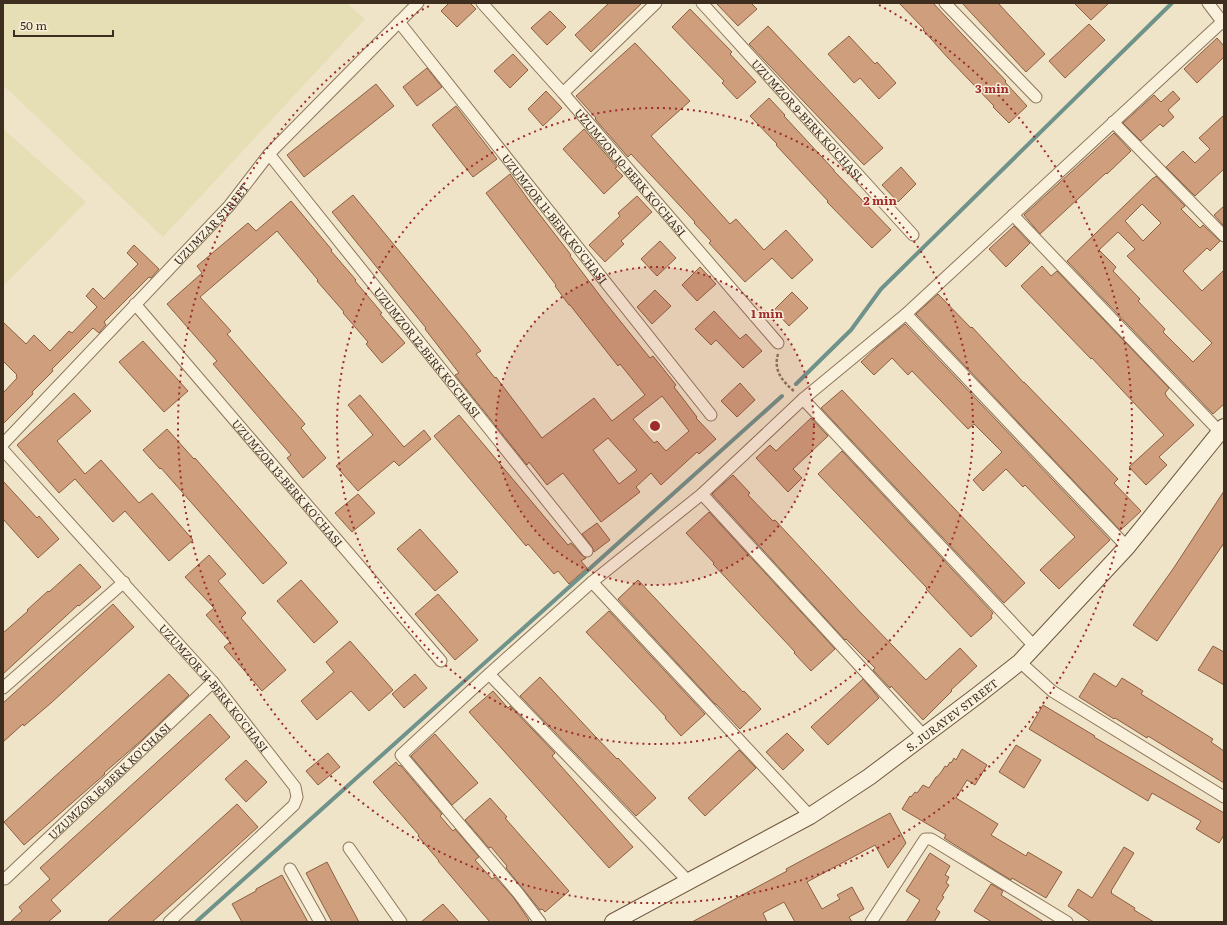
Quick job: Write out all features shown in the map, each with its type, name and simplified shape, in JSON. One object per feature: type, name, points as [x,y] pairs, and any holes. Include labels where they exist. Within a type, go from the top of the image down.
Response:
[{"type":"street","name":"UZUMZAR STREET","points":[[3,444],[229,206],[269,154],[418,3]]},
{"type":"street","name":"UZUMZOR 10-BERK KO'CHASI","points":[[482,3],[563,93],[778,343]]},
{"type":"street","points":[[563,93],[656,3]]},
{"type":"street","name":"UZUMZOR 9-BERK KO'CHASI","points":[[702,3],[913,235]]},
{"type":"street","points":[[945,3],[1036,97]]},
{"type":"street","points":[[540,922],[518,893],[401,755],[592,582],[702,494],[803,399],[906,314],[1113,122],[1223,23],[1208,3]]},
{"type":"street","name":"UZUMZOR 11-BERK KO'CHASI","points":[[399,22],[711,415]]},
{"type":"street","points":[[1113,122],[1224,236]]},
{"type":"street","name":"UZUMZOR 12-BERK KO'CHASI","points":[[269,154],[587,552]]},
{"type":"street","points":[[1013,215],[1222,430]]},
{"type":"street","name":"UZUMZOR 13-BERK KO'CHASI","points":[[135,304],[441,661]]},
{"type":"street","points":[[906,314],[1127,547]]},
{"type":"street","points":[[803,399],[1035,647]]},
{"type":"street","name":"S. JURAYEV STREET","points":[[613,922],[810,816],[869,777],[1020,662],[1127,547],[1222,430]]},
{"type":"street","name":"UZUMZOR 14-BERK KO'CHASI","points":[[3,450],[213,682],[295,787],[298,797],[294,805],[169,922]]},
{"type":"street","points":[[702,494],[924,736]]},
{"type":"street","points":[[3,688],[124,582]]},
{"type":"street","points":[[592,582],[810,816]]},
{"type":"street","points":[[1020,662],[1052,691],[1224,797]]},
{"type":"street","points":[[489,674],[689,882]]},
{"type":"street","name":"UZUMZOR 16-BERK KO'CHASI","points":[[5,879],[213,682]]},
{"type":"street","points":[[871,922],[923,842],[931,839],[1067,922]]},
{"type":"street","points":[[349,848],[401,922]]},
{"type":"street","points":[[290,869],[320,922]]},
{"type":"path","points":[[778,343],[780,348],[776,363],[779,376],[790,389]]},
{"type":"shaded area","points":[[3,3],[346,3],[365,19],[163,237],[3,85]]},
{"type":"shaded area","points":[[3,129],[86,202],[3,286]]},
{"type":"building","points":[[449,3],[470,3],[476,9],[457,27],[441,11]]},
{"type":"building","points":[[609,3],[642,3],[591,52],[575,35]]},
{"type":"building","points":[[716,3],[751,3],[757,9],[738,26]]},
{"type":"building","points":[[899,3],[933,3],[1006,81],[1005,82],[1027,106],[1009,123]]},
{"type":"building","points":[[962,3],[998,3],[1045,54],[1026,72]]},
{"type":"building","points":[[1074,3],[1109,3],[1091,20]]},
{"type":"building","points":[[690,9],[732,52],[730,54],[756,82],[737,99],[722,83],[724,81],[672,27]]},
{"type":"building","points":[[550,11],[566,27],[547,45],[531,28]]},
{"type":"building","points":[[1089,24],[1105,40],[1065,78],[1049,61]]},
{"type":"building","points":[[768,26],[883,148],[864,165],[749,44]]},
{"type":"building","points":[[849,36],[875,64],[877,62],[896,83],[879,99],[860,78],[854,83],[828,54]]},
{"type":"building","points":[[1217,38],[1224,46],[1224,57],[1197,83],[1184,69]]},
{"type":"building","points":[[635,43],[690,101],[651,136],[730,224],[736,219],[764,250],[786,230],[813,260],[792,279],[772,258],[745,282],[709,243],[711,241],[694,223],[695,222],[631,154],[628,157],[576,96]]},
{"type":"building","points":[[513,54],[528,70],[510,88],[494,71]]},
{"type":"building","points":[[427,68],[442,87],[417,106],[403,87]]},
{"type":"building","points":[[376,84],[394,106],[304,177],[287,155]]},
{"type":"building","points":[[546,91],[562,108],[543,126],[528,109]]},
{"type":"building","points":[[1173,91],[1180,99],[1168,110],[1174,117],[1163,127],[1160,124],[1141,141],[1123,123],[1154,95],[1161,102]]},
{"type":"building","points":[[769,98],[834,171],[891,230],[872,248],[827,202],[828,201],[776,145],[777,144],[750,116]]},
{"type":"building","points":[[456,106],[497,159],[473,177],[432,125]]},
{"type":"building","points":[[1224,115],[1224,169],[1195,196],[1166,167],[1183,151],[1195,163],[1210,149],[1199,138]]},
{"type":"building","points":[[584,129],[623,176],[604,194],[563,149]]},
{"type":"building","points":[[1114,133],[1131,151],[1040,234],[1024,215]]},
{"type":"building","points":[[901,167],[916,184],[898,202],[882,185]]},
{"type":"building","points":[[510,174],[604,301],[650,358],[653,356],[676,385],[674,387],[697,417],[696,418],[716,439],[699,454],[697,452],[661,485],[651,473],[636,487],[640,492],[601,522],[563,473],[547,485],[529,462],[527,465],[455,375],[459,373],[425,329],[426,328],[332,212],[353,195],[481,351],[476,354],[495,378],[496,377],[542,438],[594,398],[612,421],[645,395],[620,364],[618,366],[569,305],[555,286],[556,285],[486,193]],"holes":[[[662,396],[689,431],[666,451],[657,441],[654,443],[633,419]],[[608,438],[637,470],[619,484],[593,450]]]},
{"type":"building","points":[[1156,176],[1185,206],[1181,209],[1200,228],[1203,225],[1220,241],[1210,251],[1207,248],[1183,271],[1202,291],[1224,270],[1224,404],[1213,414],[1067,261]],"holes":[[[1142,204],[1161,223],[1143,241],[1125,221]],[[1118,232],[1135,249],[1127,256],[1212,343],[1193,362],[1163,332],[1165,329],[1138,301],[1140,299],[1113,271],[1116,267],[1099,250]]]},
{"type":"building","points":[[637,196],[652,212],[621,241],[624,244],[605,262],[589,245],[620,216],[618,213]]},
{"type":"building","points":[[291,201],[382,313],[380,314],[405,343],[382,363],[366,344],[368,342],[277,231],[200,297],[231,331],[227,334],[305,424],[301,428],[326,458],[303,478],[287,458],[291,455],[213,364],[217,361],[167,304],[202,273],[197,266],[248,223],[256,231]]},
{"type":"building","points":[[1224,206],[1224,226],[1214,215]]},
{"type":"building","points":[[1014,226],[1030,243],[1006,267],[989,249]]},
{"type":"building","points":[[660,241],[676,258],[657,276],[641,259]]},
{"type":"building","points":[[134,245],[159,269],[104,322],[106,325],[99,333],[93,328],[52,369],[53,371],[32,392],[33,394],[3,424],[3,393],[17,378],[17,375],[3,361],[3,322],[26,344],[34,335],[50,351],[69,331],[72,333],[97,307],[86,296],[93,288],[104,299],[138,264],[127,253]]},
{"type":"building","points":[[1042,266],[1051,276],[1057,271],[1169,388],[1165,393],[1167,397],[1194,425],[1159,457],[1167,465],[1146,485],[1129,467],[1164,435],[1092,358],[1091,359],[1021,286]]},
{"type":"building","points":[[700,267],[716,284],[697,301],[682,285]]},
{"type":"building","points":[[655,290],[671,306],[652,324],[637,307]]},
{"type":"building","points":[[792,292],[808,308],[789,326],[774,310]]},
{"type":"building","points":[[938,294],[971,328],[972,327],[1024,383],[1118,479],[1114,483],[1141,511],[1120,530],[916,314]]},
{"type":"building","points":[[714,311],[740,339],[746,334],[762,351],[743,368],[716,340],[711,345],[695,329]]},
{"type":"building","points":[[905,324],[1110,540],[1059,589],[1040,570],[1075,537],[1025,485],[1023,487],[1006,469],[983,491],[973,480],[1002,452],[974,424],[968,429],[912,371],[908,375],[892,358],[874,375],[861,362]]},
{"type":"building","points":[[143,341],[188,391],[164,412],[119,362]]},
{"type":"building","points":[[740,383],[755,400],[737,417],[721,401]]},
{"type":"building","points":[[842,390],[1025,583],[1004,603],[821,408]]},
{"type":"building","points":[[74,393],[91,411],[57,441],[85,474],[101,460],[139,503],[152,493],[193,540],[169,561],[125,511],[113,522],[75,479],[59,493],[17,445]]},
{"type":"building","points":[[360,395],[404,447],[424,430],[431,439],[399,466],[394,461],[358,491],[336,466],[373,435],[348,405]]},
{"type":"building","points":[[459,415],[568,545],[571,543],[586,558],[581,561],[587,568],[569,584],[558,571],[554,574],[528,544],[526,546],[434,436]]},
{"type":"building","points":[[811,418],[828,436],[793,469],[802,478],[788,492],[756,458],[770,445],[776,451]]},
{"type":"building","points":[[167,429],[194,459],[195,458],[287,563],[263,584],[161,468],[160,469],[143,450]]},
{"type":"building","points":[[842,451],[993,613],[991,616],[992,618],[971,637],[926,589],[927,588],[818,474]]},
{"type":"building","points":[[733,475],[750,493],[748,495],[773,521],[775,520],[861,613],[926,680],[960,648],[977,666],[951,690],[952,691],[923,720],[891,686],[890,688],[873,670],[875,668],[846,639],[845,640],[712,494]]},
{"type":"building","points":[[3,481],[37,518],[39,516],[59,539],[38,558],[3,519]]},
{"type":"building","points":[[1224,491],[1224,543],[1157,641],[1133,625],[1173,569]]},
{"type":"building","points":[[358,494],[375,513],[352,532],[335,513]]},
{"type":"building","points":[[709,512],[835,649],[811,671],[686,533]]},
{"type":"building","points":[[597,523],[610,540],[594,552],[582,534]]},
{"type":"building","points":[[420,529],[458,572],[435,591],[397,549]]},
{"type":"building","points":[[209,555],[226,574],[218,581],[246,613],[241,618],[286,670],[262,691],[224,647],[230,642],[206,615],[214,608],[185,577]]},
{"type":"building","points":[[80,564],[101,587],[79,606],[78,605],[3,674],[3,633],[48,591],[49,592]]},
{"type":"building","points":[[301,580],[338,622],[314,643],[277,601]]},
{"type":"building","points":[[638,580],[743,692],[744,691],[761,709],[740,729],[618,599]]},
{"type":"building","points":[[438,594],[478,640],[455,660],[415,614]]},
{"type":"building","points":[[113,604],[134,627],[51,703],[24,726],[23,724],[3,742],[3,703]]},
{"type":"building","points":[[609,611],[705,714],[681,736],[665,718],[666,717],[586,632]]},
{"type":"building","points":[[350,641],[393,690],[369,711],[351,691],[317,720],[301,701],[334,672],[326,662]]},
{"type":"building","points":[[1213,646],[1224,652],[1224,685],[1198,670]]},
{"type":"building","points":[[1094,673],[1116,687],[1122,678],[1143,691],[1141,694],[1213,739],[1211,742],[1224,751],[1224,783],[1148,736],[1147,738],[1079,697]]},
{"type":"building","points":[[169,674],[189,695],[143,739],[104,773],[105,774],[24,845],[4,822]]},
{"type":"building","points":[[415,674],[427,688],[404,708],[392,694]]},
{"type":"building","points":[[540,677],[656,798],[636,816],[520,696]]},
{"type":"building","points":[[863,679],[879,698],[828,745],[811,727]]},
{"type":"building","points":[[493,691],[508,708],[510,706],[555,753],[552,756],[633,847],[609,868],[469,712]]},
{"type":"building","points":[[1043,705],[1095,736],[1094,737],[1224,813],[1224,835],[1219,843],[1196,829],[1201,821],[1152,793],[1148,801],[1029,729]]},
{"type":"building","points":[[210,714],[230,737],[51,900],[61,911],[48,922],[10,922],[22,911],[19,907],[50,879],[40,868]]},
{"type":"building","points":[[787,733],[804,750],[783,770],[766,752]]},
{"type":"building","points":[[435,734],[478,783],[452,805],[411,756]]},
{"type":"building","points":[[1016,745],[1041,760],[1024,788],[999,772]]},
{"type":"building","points":[[962,749],[987,765],[975,785],[967,780],[956,798],[998,824],[991,835],[1026,856],[1028,852],[1062,872],[1046,898],[1012,878],[1011,880],[998,872],[944,838],[946,835],[902,809],[910,796],[911,797],[915,792],[917,793],[923,785],[929,788],[945,766],[947,767],[954,758],[956,760]]},
{"type":"building","points":[[739,750],[756,768],[705,816],[688,798]]},
{"type":"building","points":[[328,753],[340,767],[318,785],[306,771]]},
{"type":"building","points":[[246,760],[267,782],[246,802],[225,779]]},
{"type":"building","points":[[396,762],[442,814],[440,816],[453,831],[455,829],[479,857],[475,860],[492,879],[495,877],[513,897],[529,920],[527,922],[490,922],[438,861],[418,836],[419,835],[373,782]]},
{"type":"building","points":[[490,798],[507,817],[505,818],[569,891],[545,912],[542,909],[540,910],[506,868],[507,866],[465,820]]},
{"type":"building","points":[[237,804],[258,827],[152,922],[107,922]]},
{"type":"building","points":[[890,813],[906,843],[888,868],[875,845],[807,882],[822,909],[840,899],[837,895],[852,887],[864,909],[849,917],[852,922],[795,922],[784,902],[763,913],[767,922],[692,922],[787,871],[786,869]]},
{"type":"building","points":[[1124,847],[1134,853],[1111,893],[1135,908],[1134,910],[1154,922],[1091,922],[1068,906],[1078,889],[1092,898]]},
{"type":"building","points":[[930,853],[950,866],[945,875],[949,877],[946,883],[949,885],[942,896],[944,897],[936,909],[940,912],[934,922],[906,922],[920,900],[906,891]]},
{"type":"building","points":[[327,862],[359,922],[332,922],[318,896],[306,873]]},
{"type":"building","points":[[282,875],[308,922],[242,922],[232,904]]},
{"type":"building","points":[[991,884],[1003,891],[1001,895],[1044,922],[992,922],[974,911]]},
{"type":"building","points":[[443,904],[459,922],[421,922]]},
{"type":"waterway","points":[[796,384],[851,330],[881,289],[1172,3]]},
{"type":"waterway","points":[[196,922],[782,396]]}]
